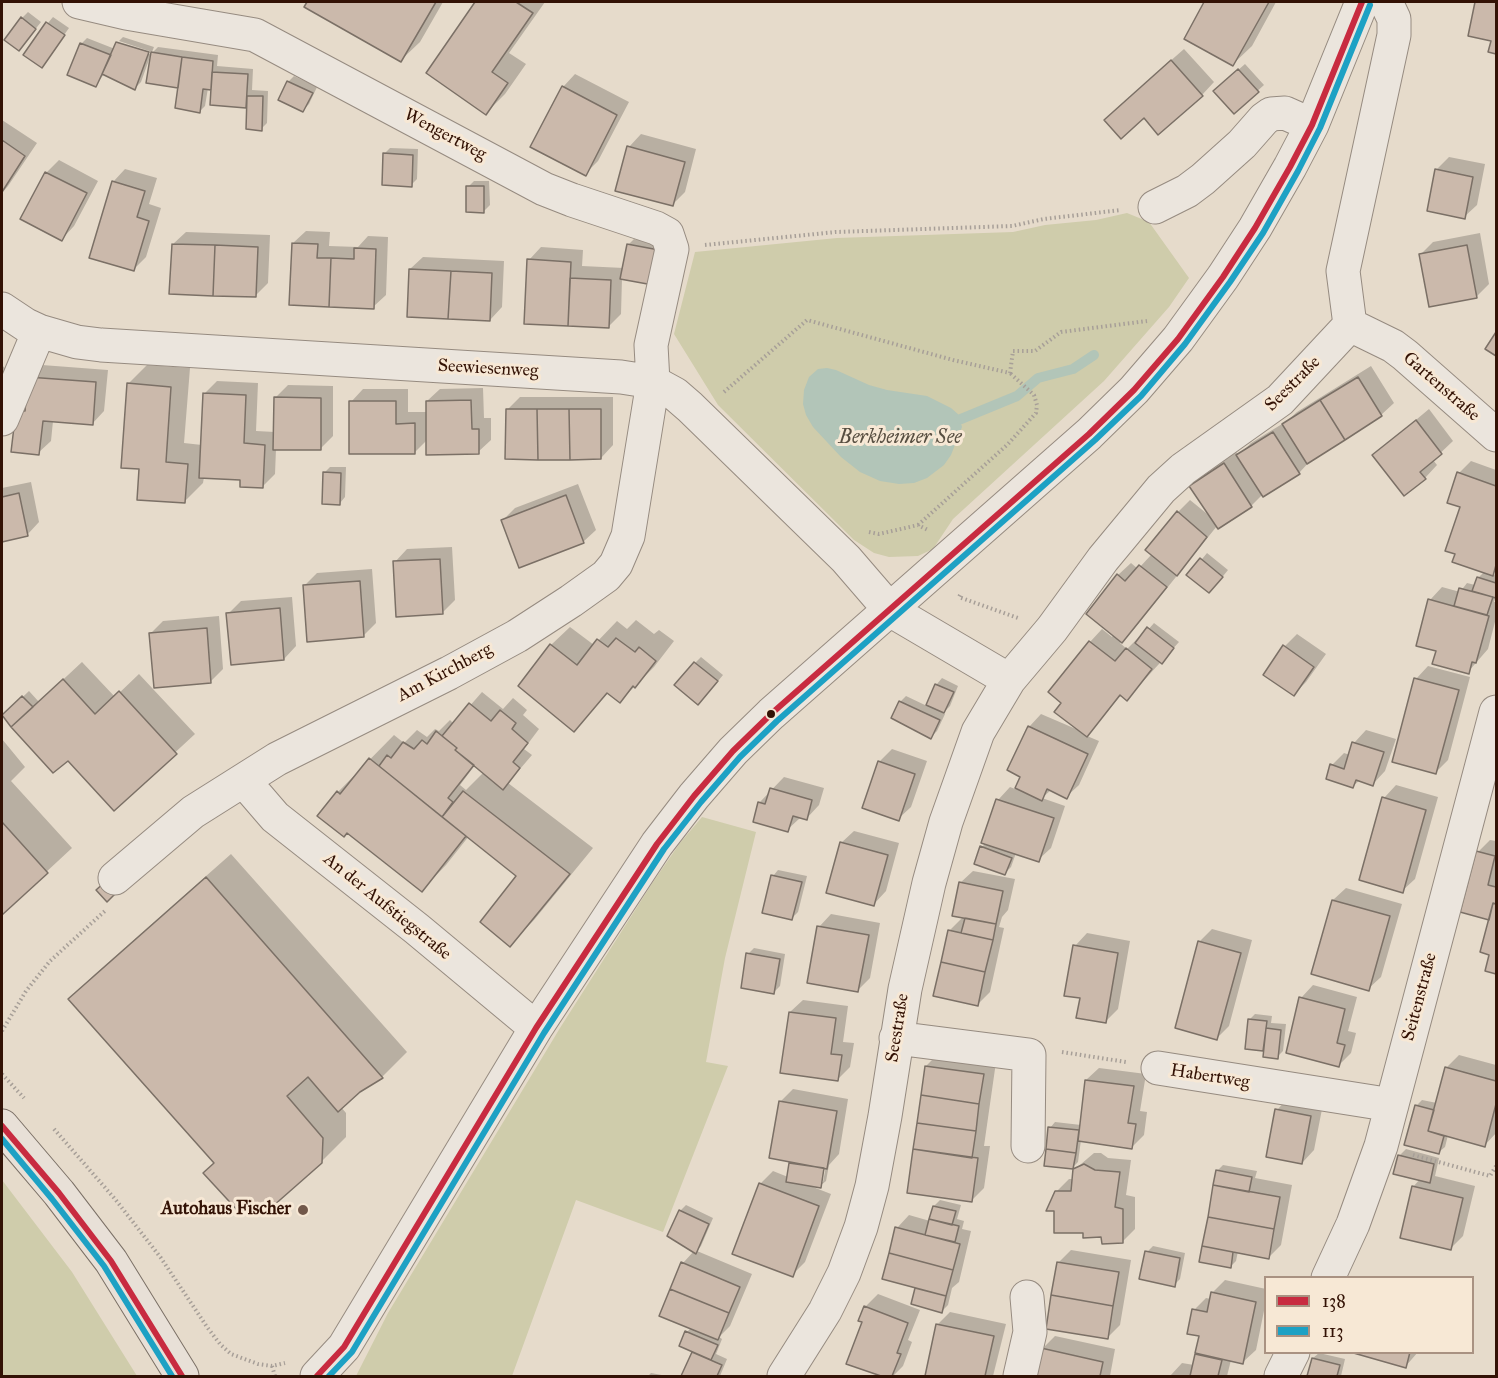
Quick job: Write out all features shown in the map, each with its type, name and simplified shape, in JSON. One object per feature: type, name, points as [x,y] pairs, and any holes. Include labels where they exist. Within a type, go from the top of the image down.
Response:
[{"type":"main road","points":[[2,1126],[59,1193],[111,1262],[182,1377]]},
{"type":"street","name":"Wengertweg","points":[[79,2],[126,13],[255,35],[544,189],[656,228],[667,234],[672,249]]},
{"type":"street","points":[[304,1369],[340,1362],[536,1028],[657,844],[694,796],[733,751],[771,714],[1089,434],[1134,390],[1178,339],[1255,228],[1312,125],[1362,2]]},
{"type":"street","points":[[1350,326],[1343,271],[1394,35],[1394,19],[1386,2]]},
{"type":"street","points":[[1155,207],[1187,191],[1203,179],[1271,114],[1284,114],[1312,125]]},
{"type":"street","points":[[653,382],[651,345],[672,249]]},
{"type":"street","name":"Seewiesenweg","points":[[2,309],[39,331],[77,342],[101,345],[621,377],[653,382],[675,394],[698,415],[846,559],[890,610]]},
{"type":"street","name":"Gartenstraße","points":[[1350,326],[1393,346],[1497,435]]},
{"type":"street","name":"Seestraße","points":[[786,1376],[825,1311],[844,1273],[861,1227],[872,1186],[896,1038],[915,944],[945,822],[978,732],[1009,680],[1052,630],[1103,559],[1161,489],[1183,469],[1281,400],[1350,326]]},
{"type":"street","points":[[2,419],[39,331]]},
{"type":"street","name":"Am Kirchberg","points":[[115,878],[193,812],[286,753],[449,673],[517,636],[606,576],[616,564],[628,536],[653,382]]},
{"type":"street","points":[[890,610],[1009,680]]},
{"type":"street","name":"Seitenstraße","points":[[1329,1276],[1353,1224],[1381,1146],[1497,712]]},
{"type":"street","name":"An der Aufstiegstraße","points":[[244,781],[274,817],[417,929],[536,1028]]},
{"type":"street","points":[[896,1038],[1029,1055],[1028,1146]]},
{"type":"street","name":"Habertweg","points":[[1158,1068],[1392,1105]]},
{"type":"street","points":[[1020,1377],[1030,1332],[1027,1297]]},
{"type":"street","points":[[1281,1377],[1292,1354]]},
{"type":"path","points":[[672,249],[836,232],[1012,226],[1044,219],[1128,208],[1155,207]]},
{"type":"path","points":[[732,400],[723,392],[807,320],[953,360],[1010,373],[1034,395],[1037,405],[1036,413],[1008,444],[918,525],[879,534],[870,533],[861,524]]},
{"type":"path","points":[[1010,373],[1014,351],[1035,351],[1061,332],[1151,321],[1178,339]]},
{"type":"path","points":[[918,525],[939,536],[970,574],[961,587],[959,597],[1052,630]]},
{"type":"path","points":[[2,1031],[26,991],[50,961],[121,897],[115,878]]},
{"type":"path","name":"Habertweg","points":[[1029,1055],[1054,1051],[1158,1068]]},
{"type":"path","points":[[2,1074],[30,1105]]},
{"type":"path","points":[[52,1127],[122,1207],[161,1258],[220,1344],[231,1354],[242,1359],[272,1366],[304,1369]]},
{"type":"path","points":[[1381,1146],[1490,1176],[1497,1166]]},
{"type":"path","points":[[272,1366],[275,1377]]},
{"type":"shaded area","points":[[1127,213],[1149,222],[1189,278],[1169,307],[1104,381],[953,519],[933,549],[918,556],[889,557],[874,553],[854,540],[718,405],[674,334],[695,252],[837,238],[1013,232],[1045,225],[1096,220]]},
{"type":"shaded area","points":[[702,817],[756,832],[725,958],[706,1062],[728,1066],[663,1232],[576,1200],[512,1376],[356,1376],[388,1313],[560,1028],[653,882],[680,843]]},
{"type":"shaded area","points":[[2,1180],[72,1272],[137,1376],[2,1376]]},
{"type":"water","name":"Berkheimer See","points":[[827,368],[869,385],[927,396],[951,408],[959,415],[962,427],[951,455],[944,465],[927,478],[914,483],[899,484],[880,481],[860,472],[841,457],[813,427],[803,404],[804,390],[809,377],[818,369]]},
{"type":"building","points":[[307,2],[436,2],[401,62],[304,7]]},
{"type":"building","points":[[475,2],[516,2],[533,13],[492,72],[508,83],[486,115],[426,73]]},
{"type":"building","points":[[1204,2],[1269,2],[1233,66],[1184,39]]},
{"type":"building","points":[[1475,2],[1496,2],[1496,54],[1488,52],[1491,41],[1468,36]]},
{"type":"building","points":[[21,17],[36,29],[19,51],[4,40]]},
{"type":"building","points":[[46,22],[65,35],[42,68],[23,55]]},
{"type":"building","points":[[116,42],[149,52],[135,90],[102,74]]},
{"type":"building","points":[[80,43],[111,55],[96,87],[67,75]]},
{"type":"building","points":[[151,52],[182,57],[178,88],[146,83]]},
{"type":"building","points":[[182,57],[213,61],[211,90],[203,89],[200,113],[175,108]]},
{"type":"building","points":[[1171,60],[1203,96],[1158,135],[1144,118],[1121,139],[1104,120]]},
{"type":"building","points":[[1238,69],[1259,92],[1234,114],[1213,91]]},
{"type":"building","points":[[212,72],[248,74],[246,108],[210,105]]},
{"type":"building","points":[[287,81],[313,93],[303,112],[278,100]]},
{"type":"building","points":[[562,86],[617,115],[586,176],[530,147]]},
{"type":"building","points":[[247,96],[263,96],[262,131],[246,129]]},
{"type":"building","points":[[2,140],[25,156],[2,192]]},
{"type":"building","points":[[627,146],[685,162],[673,206],[615,191]]},
{"type":"building","points":[[383,153],[413,155],[412,187],[382,185]]},
{"type":"building","points":[[1435,169],[1473,177],[1465,219],[1427,211]]},
{"type":"building","points":[[45,172],[87,193],[62,241],[20,219]]},
{"type":"building","points":[[112,181],[145,191],[137,217],[149,221],[134,271],[89,258]]},
{"type":"building","points":[[466,186],[484,186],[484,213],[466,212]]},
{"type":"building","points":[[292,243],[318,244],[317,258],[331,258],[329,307],[289,305]]},
{"type":"building","points":[[172,244],[215,245],[213,296],[169,294]]},
{"type":"building","points":[[627,244],[659,250],[653,285],[620,279]]},
{"type":"building","points":[[215,245],[258,247],[256,297],[213,296]]},
{"type":"building","points":[[1467,245],[1477,298],[1429,307],[1419,254]]},
{"type":"building","points":[[354,248],[376,249],[374,309],[329,307],[331,258],[354,259]]},
{"type":"building","points":[[527,259],[571,262],[568,326],[524,324]]},
{"type":"building","points":[[409,269],[451,271],[448,319],[407,317]]},
{"type":"building","points":[[451,271],[492,273],[490,321],[448,319]]},
{"type":"building","points":[[570,278],[611,280],[609,328],[568,326]]},
{"type":"building","points":[[1496,332],[1496,356],[1485,349]]},
{"type":"building","points":[[28,377],[96,382],[93,425],[43,421],[39,455],[11,452],[16,410],[25,411]]},
{"type":"building","points":[[1358,377],[1382,416],[1345,440],[1320,400]]},
{"type":"building","points":[[127,383],[171,387],[166,462],[188,464],[185,503],[137,500],[139,469],[121,468]]},
{"type":"building","points":[[203,393],[246,395],[244,443],[265,445],[263,488],[240,487],[240,480],[199,478]]},
{"type":"building","points":[[274,397],[321,398],[321,450],[273,450]]},
{"type":"building","points":[[471,400],[472,429],[479,429],[479,454],[426,455],[426,401]]},
{"type":"building","points":[[1320,400],[1345,440],[1307,464],[1282,424]]},
{"type":"building","points":[[349,401],[396,401],[396,424],[415,423],[415,454],[349,454]]},
{"type":"building","points":[[506,409],[537,409],[538,460],[505,459]]},
{"type":"building","points":[[537,409],[569,409],[570,460],[538,460]]},
{"type":"building","points":[[569,409],[601,409],[601,459],[570,460]]},
{"type":"building","points":[[1416,420],[1442,454],[1420,472],[1426,479],[1404,496],[1372,455]]},
{"type":"building","points":[[1273,432],[1300,474],[1263,497],[1236,455]]},
{"type":"building","points":[[1224,463],[1252,507],[1218,529],[1189,486]]},
{"type":"building","points":[[323,472],[341,473],[340,505],[322,504]]},
{"type":"building","points":[[1457,472],[1496,486],[1496,565],[1493,576],[1452,562],[1455,554],[1445,551],[1460,507],[1447,503]]},
{"type":"building","points":[[19,493],[28,536],[2,542],[2,497]]},
{"type":"building","points":[[566,495],[584,543],[519,568],[501,520]]},
{"type":"building","points":[[1177,511],[1207,537],[1177,576],[1145,550]]},
{"type":"building","points":[[1200,558],[1223,577],[1209,593],[1186,575]]},
{"type":"building","points":[[440,559],[443,614],[396,617],[393,561]]},
{"type":"building","points":[[1139,565],[1167,587],[1122,643],[1086,614],[1117,574],[1125,581]]},
{"type":"building","points":[[1477,577],[1496,583],[1496,598],[1472,591]]},
{"type":"building","points":[[360,581],[364,637],[307,642],[303,585]]},
{"type":"building","points":[[1459,588],[1493,597],[1487,615],[1454,606]]},
{"type":"building","points":[[1428,599],[1489,616],[1476,663],[1472,662],[1469,674],[1432,664],[1436,651],[1416,646]]},
{"type":"building","points":[[280,608],[284,660],[231,665],[226,613]]},
{"type":"building","points":[[1147,627],[1174,648],[1162,664],[1135,643]]},
{"type":"building","points":[[207,628],[211,683],[154,688],[149,633]]},
{"type":"building","points":[[616,638],[635,652],[639,647],[656,661],[620,703],[607,693],[574,732],[518,686],[550,644],[577,665],[597,639],[608,647]]},
{"type":"building","points":[[1089,641],[1115,661],[1126,648],[1152,669],[1127,701],[1120,695],[1087,737],[1054,712],[1061,703],[1048,692]]},
{"type":"building","points":[[1283,645],[1314,667],[1294,696],[1263,675]]},
{"type":"building","points":[[694,662],[718,681],[698,705],[674,685]]},
{"type":"building","points":[[1414,678],[1459,690],[1436,774],[1392,762]]},
{"type":"building","points":[[63,679],[95,714],[119,691],[177,754],[114,811],[68,761],[53,773],[11,727]]},
{"type":"building","points":[[935,684],[954,692],[944,713],[926,705]]},
{"type":"building","points":[[22,696],[33,707],[11,727],[2,715]]},
{"type":"building","points":[[899,701],[940,720],[931,739],[891,718]]},
{"type":"building","points":[[469,703],[491,721],[500,710],[516,723],[512,729],[528,743],[513,762],[520,768],[503,790],[455,750],[457,748],[442,736]]},
{"type":"building","points":[[1028,726],[1088,754],[1067,799],[1047,789],[1042,801],[1015,788],[1020,777],[1007,770]]},
{"type":"building","points":[[436,731],[474,765],[448,798],[453,802],[442,817],[379,766],[387,755],[391,758],[403,742],[414,749],[422,740],[427,744]]},
{"type":"building","points":[[1352,742],[1384,752],[1373,786],[1356,780],[1353,788],[1326,779],[1330,764],[1344,769]]},
{"type":"building","points":[[369,758],[466,836],[422,892],[347,833],[344,837],[317,816],[337,791],[340,794]]},
{"type":"building","points":[[878,761],[915,774],[899,821],[862,808]]},
{"type":"building","points":[[770,788],[812,800],[807,820],[793,816],[788,832],[753,822],[758,802],[765,804]]},
{"type":"building","points":[[463,791],[570,874],[510,947],[480,922],[516,876],[442,817]]},
{"type":"building","points":[[1382,797],[1426,810],[1403,893],[1359,880]]},
{"type":"building","points":[[996,799],[1054,818],[1039,862],[981,843]]},
{"type":"building","points":[[2,822],[48,873],[2,915]]},
{"type":"building","points":[[840,842],[888,855],[874,906],[826,893]]},
{"type":"building","points":[[980,846],[1012,858],[1005,875],[974,864]]},
{"type":"building","points":[[1476,851],[1495,856],[1488,885],[1496,887],[1496,904],[1493,903],[1489,920],[1460,912]]},
{"type":"building","points":[[771,875],[802,882],[792,920],[762,913]]},
{"type":"building","points":[[206,877],[383,1078],[360,1092],[338,1112],[308,1077],[287,1096],[323,1138],[322,1163],[264,1214],[239,1212],[203,1173],[214,1163],[68,999]]},
{"type":"building","points":[[105,882],[115,894],[107,902],[96,890]]},
{"type":"building","points":[[959,882],[1003,891],[996,924],[952,916]]},
{"type":"building","points":[[1332,900],[1390,916],[1369,991],[1311,974]]},
{"type":"building","points":[[1493,903],[1496,904],[1496,974],[1485,971],[1489,955],[1480,952]]},
{"type":"building","points":[[965,918],[996,924],[993,940],[961,933]]},
{"type":"building","points":[[817,926],[869,935],[858,992],[807,983]]},
{"type":"building","points":[[948,930],[993,940],[985,972],[941,962]]},
{"type":"building","points":[[1198,941],[1241,953],[1217,1040],[1175,1028]]},
{"type":"building","points":[[1073,945],[1118,953],[1106,1023],[1076,1018],[1080,998],[1064,996]]},
{"type":"building","points":[[746,953],[780,959],[774,994],[741,988]]},
{"type":"building","points":[[941,962],[985,972],[978,1006],[933,996]]},
{"type":"building","points":[[1299,997],[1345,1009],[1337,1043],[1345,1045],[1339,1067],[1286,1053]]},
{"type":"building","points":[[789,1012],[836,1018],[831,1054],[842,1055],[838,1081],[780,1073]]},
{"type":"building","points":[[1248,1019],[1267,1021],[1263,1051],[1245,1049]]},
{"type":"building","points":[[1266,1028],[1281,1030],[1278,1059],[1263,1057]]},
{"type":"building","points":[[925,1066],[984,1074],[979,1104],[921,1095]]},
{"type":"building","points":[[1445,1067],[1496,1081],[1496,1104],[1485,1147],[1428,1131]]},
{"type":"building","points":[[1085,1080],[1134,1086],[1128,1123],[1136,1124],[1132,1149],[1078,1141]]},
{"type":"building","points":[[921,1095],[979,1104],[976,1131],[917,1123]]},
{"type":"building","points":[[779,1101],[837,1111],[827,1169],[769,1158]]},
{"type":"building","points":[[1415,1105],[1434,1110],[1428,1131],[1444,1136],[1439,1154],[1404,1145]]},
{"type":"building","points":[[1275,1109],[1311,1116],[1302,1164],[1266,1157]]},
{"type":"building","points":[[917,1123],[976,1131],[972,1158],[913,1149]]},
{"type":"building","points":[[1048,1127],[1079,1130],[1076,1153],[1046,1149]]},
{"type":"building","points":[[913,1149],[978,1158],[972,1202],[907,1193]]},
{"type":"building","points":[[1046,1149],[1076,1153],[1073,1169],[1044,1166]]},
{"type":"building","points":[[1398,1155],[1434,1164],[1430,1183],[1393,1174]]},
{"type":"building","points":[[789,1163],[824,1168],[821,1188],[786,1182]]},
{"type":"building","points":[[1084,1164],[1095,1170],[1120,1172],[1115,1207],[1123,1209],[1123,1243],[1102,1244],[1101,1237],[1083,1238],[1083,1233],[1054,1233],[1054,1211],[1046,1211],[1055,1191],[1071,1191],[1073,1169]]},
{"type":"building","points":[[1216,1170],[1252,1177],[1249,1192],[1213,1185]]},
{"type":"building","points":[[759,1183],[819,1206],[793,1277],[732,1254]]},
{"type":"building","points":[[1213,1185],[1280,1197],[1274,1229],[1208,1217]]},
{"type":"building","points":[[1412,1186],[1463,1198],[1451,1250],[1400,1238]]},
{"type":"building","points":[[933,1206],[956,1211],[952,1225],[929,1219]]},
{"type":"building","points":[[679,1210],[709,1224],[696,1254],[667,1236]]},
{"type":"building","points":[[1208,1217],[1274,1229],[1269,1259],[1202,1246]]},
{"type":"building","points":[[929,1219],[959,1226],[955,1242],[925,1235]]},
{"type":"building","points":[[895,1227],[960,1244],[953,1270],[889,1253]]},
{"type":"building","points":[[1202,1246],[1233,1252],[1231,1268],[1199,1262]]},
{"type":"building","points":[[1145,1251],[1180,1258],[1175,1287],[1139,1279]]},
{"type":"building","points":[[889,1253],[953,1270],[946,1296],[882,1279]]},
{"type":"building","points":[[681,1262],[740,1287],[729,1313],[670,1289]]},
{"type":"building","points":[[1057,1262],[1119,1272],[1113,1306],[1051,1295]]},
{"type":"building","points":[[915,1288],[946,1296],[942,1313],[911,1304]]},
{"type":"building","points":[[670,1289],[729,1313],[718,1340],[659,1316]]},
{"type":"building","points":[[1211,1292],[1256,1302],[1243,1364],[1195,1353],[1199,1336],[1187,1334],[1192,1309],[1207,1312]]},
{"type":"building","points":[[1051,1295],[1113,1306],[1108,1339],[1046,1329]]},
{"type":"building","points":[[864,1306],[908,1323],[897,1353],[901,1354],[892,1376],[881,1376],[846,1364],[862,1322],[858,1321]]},
{"type":"building","points":[[936,1324],[994,1336],[985,1376],[925,1376]]},
{"type":"building","points":[[685,1331],[718,1345],[711,1360],[679,1346]]},
{"type":"building","points":[[1041,1348],[1103,1362],[1100,1376],[1035,1376]]},
{"type":"building","points":[[692,1352],[722,1365],[717,1376],[681,1376]]},
{"type":"building","points":[[1195,1354],[1222,1360],[1218,1376],[1190,1376]]},
{"type":"building","points":[[1357,1354],[1410,1354],[1406,1368]]},
{"type":"building","points":[[1312,1358],[1340,1365],[1337,1376],[1307,1376]]},
{"type":"waterway","points":[[961,419],[1017,396],[1038,378],[1073,369],[1094,355]]},
{"type":"transit line","name":"138","points":[[317,1376],[344,1347],[536,1028],[657,844],[694,796],[733,751],[771,714],[1089,434],[1134,390],[1178,339],[1255,228],[1290,167],[1312,125],[1362,2]]},
{"type":"transit line","name":"113","points":[[329,1376],[352,1352],[544,1033],[664,849],[701,802],[740,757],[777,721],[1095,440],[1141,396],[1185,344],[1263,233],[1298,171],[1320,128],[1370,5]]},
{"type":"transit line","name":"138","points":[[2,1126],[59,1193],[111,1261],[182,1376]]},
{"type":"transit line","name":"113","points":[[2,1139],[104,1266],[172,1376]]},
{"type":"place","name":"Autohaus Fischer","points":[[303,1210]]}]
